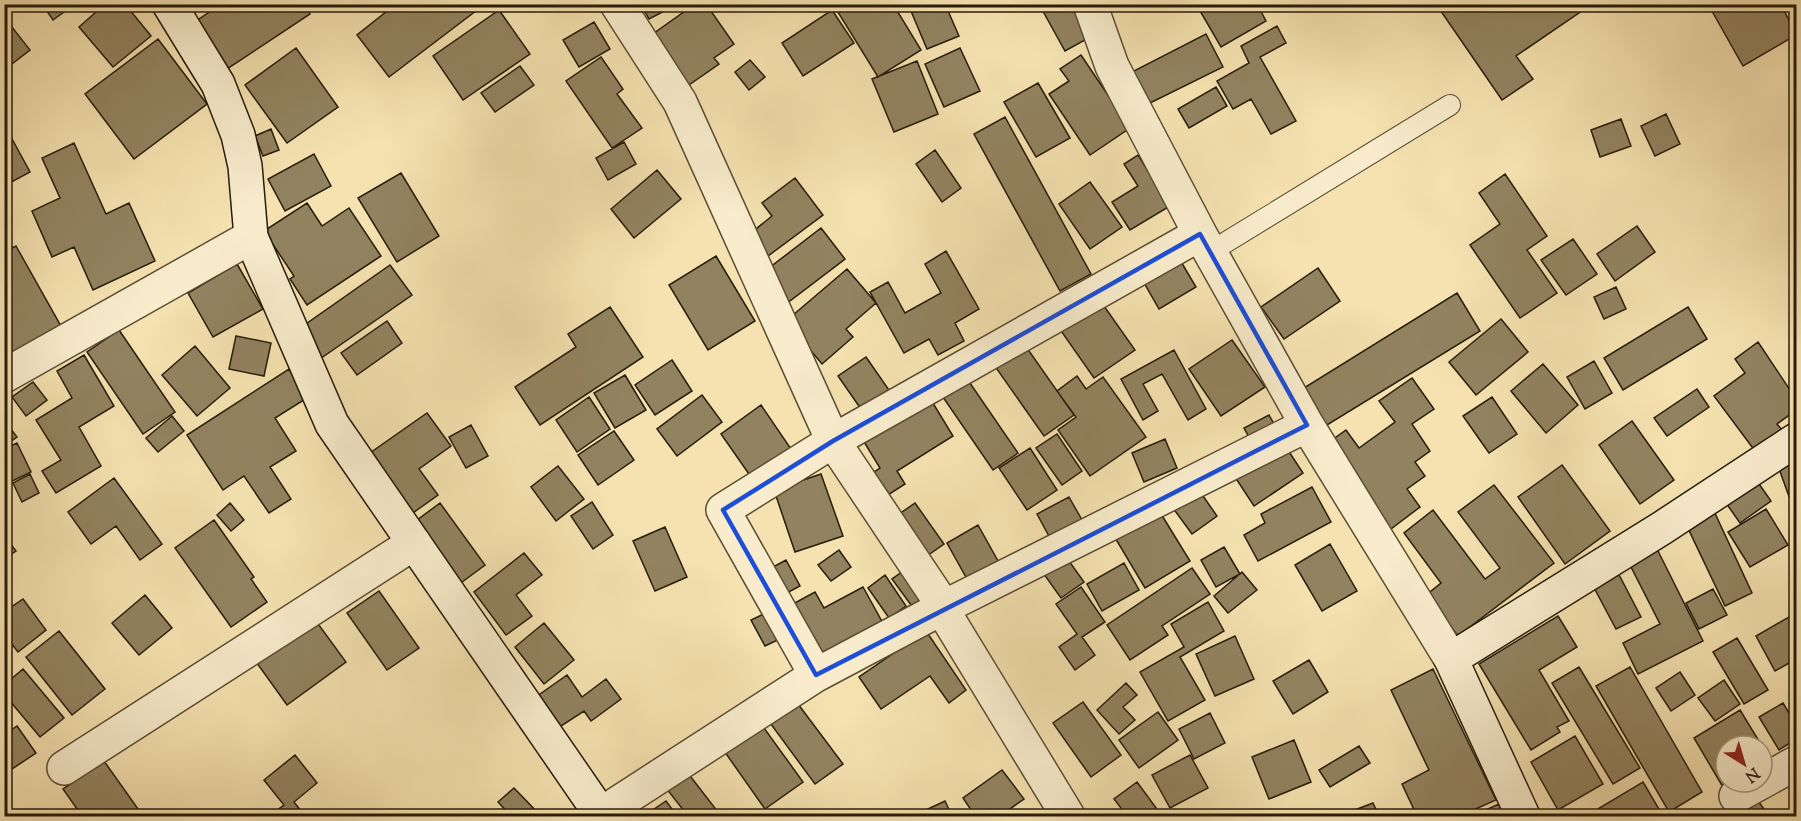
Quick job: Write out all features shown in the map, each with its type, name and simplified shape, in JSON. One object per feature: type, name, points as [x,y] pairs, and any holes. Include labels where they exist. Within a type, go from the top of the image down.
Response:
[{"type":"street","points":[[169,4],[218,84],[238,135],[245,166],[251,237],[332,424],[600,816],[816,675],[944,607],[1306,425]]},
{"type":"street","points":[[617,4],[680,102],[833,441],[944,607],[942,609],[1068,816]]},
{"type":"street","points":[[1090,4],[1112,66],[1205,243],[1306,425],[1451,659],[1523,816]]},
{"type":"street","points":[[4,376],[251,237]]},
{"type":"street","points":[[816,675],[723,510],[833,441],[1205,243]]},
{"type":"street","points":[[1451,659],[1662,528],[1797,440]]},
{"type":"street","points":[[64,768],[414,543]]},
{"type":"street","points":[[1736,796],[1797,763]]},
{"type":"lane","points":[[1205,243],[1450,105]]},
{"type":"highlighted area","points":[[1200,234],[1307,425],[816,675],[723,510],[833,441]]},
{"type":"building","points":[[42,4],[75,4],[53,20]]},
{"type":"building","points":[[105,4],[125,4],[151,36],[113,67],[79,27]]},
{"type":"building","points":[[221,4],[309,4],[306,7],[310,14],[221,73],[189,26]]},
{"type":"building","points":[[396,4],[485,4],[389,77],[357,35]]},
{"type":"building","points":[[641,4],[678,4],[649,19]]},
{"type":"building","points":[[695,4],[706,4],[734,44],[714,58],[719,64],[686,87],[650,36]]},
{"type":"building","points":[[833,4],[893,4],[921,50],[878,77]]},
{"type":"building","points":[[908,4],[945,4],[959,36],[927,49]]},
{"type":"building","points":[[1039,4],[1077,4],[1094,35],[1065,51]]},
{"type":"building","points":[[1196,4],[1257,4],[1266,21],[1221,47]]},
{"type":"building","points":[[1436,4],[1592,4],[1516,56],[1533,79],[1502,100]]},
{"type":"building","points":[[1708,4],[1781,4],[1796,35],[1743,66]]},
{"type":"building","points":[[499,10],[530,54],[463,100],[433,56]]},
{"type":"building","points":[[832,10],[854,43],[803,76],[782,43]]},
{"type":"building","points":[[4,17],[30,50],[4,70]]},
{"type":"building","points":[[594,22],[610,49],[579,67],[563,40]]},
{"type":"building","points":[[1277,26],[1286,43],[1260,57],[1296,121],[1271,134],[1251,99],[1233,109],[1217,81],[1249,63],[1241,46]]},
{"type":"building","points":[[1206,34],[1223,67],[1144,106],[1128,74]]},
{"type":"building","points":[[158,39],[207,104],[134,159],[85,94]]},
{"type":"building","points":[[296,48],[338,107],[287,143],[245,85]]},
{"type":"building","points":[[960,48],[980,91],[944,107],[925,64]]},
{"type":"building","points":[[1081,55],[1130,128],[1090,155],[1049,94],[1069,81],[1060,69]]},
{"type":"building","points":[[601,57],[623,89],[617,94],[642,128],[612,148],[566,81]]},
{"type":"building","points":[[750,60],[765,77],[749,90],[735,72]]},
{"type":"building","points":[[917,61],[938,114],[894,132],[872,79]]},
{"type":"building","points":[[520,66],[534,85],[495,112],[481,93]]},
{"type":"building","points":[[1038,83],[1070,138],[1036,157],[1004,102]]},
{"type":"building","points":[[1216,87],[1227,106],[1189,128],[1178,109]]},
{"type":"building","points":[[1666,114],[1680,144],[1655,156],[1641,126]]},
{"type":"building","points":[[1005,117],[1091,274],[1060,291],[974,134]]},
{"type":"building","points":[[1621,119],[1631,146],[1600,157],[1591,130]]},
{"type":"building","points":[[271,129],[279,150],[263,156],[255,136]]},
{"type":"building","points":[[11,137],[30,172],[4,186],[4,140]]},
{"type":"building","points":[[624,142],[636,164],[608,180],[596,158]]},
{"type":"building","points":[[74,143],[106,214],[129,203],[155,261],[93,290],[74,247],[52,257],[32,211],[60,198],[42,158]]},
{"type":"building","points":[[935,150],[961,188],[942,202],[916,164]]},
{"type":"building","points":[[314,154],[331,186],[285,211],[268,179]]},
{"type":"building","points":[[1138,155],[1170,206],[1130,230],[1112,202],[1138,186],[1124,164]]},
{"type":"building","points":[[657,170],[681,199],[634,238],[611,209]]},
{"type":"building","points":[[401,173],[439,236],[397,262],[358,198]]},
{"type":"building","points":[[1505,174],[1547,236],[1527,250],[1557,293],[1520,318],[1470,245],[1500,224],[1479,193]]},
{"type":"building","points":[[795,178],[823,215],[768,256],[751,233],[772,216],[762,203]]},
{"type":"building","points":[[1090,182],[1122,227],[1090,249],[1059,204]]},
{"type":"building","points":[[307,203],[322,226],[349,208],[381,256],[307,305],[290,279],[294,276],[264,231]]},
{"type":"building","points":[[1637,226],[1655,252],[1615,281],[1597,254]]},
{"type":"building","points":[[821,228],[845,259],[782,307],[769,268]]},
{"type":"building","points":[[1573,239],[1597,274],[1566,295],[1541,260]]},
{"type":"building","points":[[16,246],[62,328],[4,360],[4,252]]},
{"type":"building","points":[[946,251],[979,309],[955,323],[964,341],[938,355],[929,339],[904,353],[870,292],[888,282],[905,313],[941,293],[925,264]]},
{"type":"building","points":[[716,256],[755,321],[708,350],[669,285]]},
{"type":"building","points":[[1180,260],[1196,287],[1159,309],[1143,281]]},
{"type":"building","points":[[237,264],[263,309],[213,337],[188,293]]},
{"type":"building","points":[[390,265],[412,295],[317,361],[296,331]]},
{"type":"building","points":[[1318,268],[1340,301],[1284,339],[1261,307]]},
{"type":"building","points":[[847,269],[876,303],[846,329],[853,337],[822,364],[786,321]]},
{"type":"building","points":[[1616,287],[1626,309],[1604,319],[1594,297]]},
{"type":"building","points":[[1457,293],[1480,331],[1314,433],[1291,396]]},
{"type":"building","points":[[1099,299],[1135,350],[1094,378],[1059,328]]},
{"type":"building","points":[[610,307],[643,357],[540,425],[515,387],[576,347],[568,334]]},
{"type":"building","points":[[1688,307],[1707,339],[1623,390],[1604,358]]},
{"type":"building","points":[[1501,319],[1528,352],[1476,395],[1449,362]]},
{"type":"building","points":[[387,321],[402,343],[357,375],[341,353]]},
{"type":"building","points":[[119,330],[175,412],[143,434],[87,352]]},
{"type":"building","points":[[236,336],[271,343],[264,376],[229,369]]},
{"type":"building","points":[[1232,340],[1265,387],[1221,416],[1189,369]]},
{"type":"building","points":[[1022,341],[1074,415],[1044,436],[992,362]]},
{"type":"building","points":[[1758,342],[1796,399],[1796,410],[1777,424],[1783,431],[1755,451],[1714,396],[1745,373],[1735,359]]},
{"type":"building","points":[[195,346],[230,388],[197,416],[162,375]]},
{"type":"building","points":[[1174,350],[1206,409],[1188,420],[1162,374],[1143,384],[1158,411],[1143,420],[1121,379]]},
{"type":"building","points":[[84,355],[114,406],[79,427],[101,466],[56,493],[42,471],[61,460],[36,420],[72,398],[57,371]]},
{"type":"building","points":[[866,357],[891,393],[863,412],[838,376]]},
{"type":"building","points":[[672,360],[692,391],[655,415],[635,385]]},
{"type":"building","points":[[1594,361],[1612,393],[1585,409],[1567,377]]},
{"type":"building","points":[[1543,364],[1578,405],[1546,433],[1511,391]]},
{"type":"building","points":[[289,369],[307,398],[275,418],[296,451],[270,467],[291,499],[269,513],[244,476],[223,490],[187,435]]},
{"type":"building","points":[[961,370],[1018,453],[993,470],[936,387]]},
{"type":"building","points":[[625,375],[646,410],[615,428],[594,393]]},
{"type":"building","points":[[1077,376],[1086,389],[1103,377],[1146,437],[1090,476],[1058,430],[1076,417],[1057,391]]},
{"type":"building","points":[[1412,378],[1434,409],[1412,424],[1430,451],[1415,462],[1425,476],[1407,489],[1420,507],[1387,532],[1325,445],[1346,430],[1359,448],[1395,422],[1379,401]]},
{"type":"building","points":[[33,382],[47,400],[26,416],[12,397]]},
{"type":"building","points":[[1697,389],[1709,407],[1667,436],[1654,418]]},
{"type":"building","points":[[702,395],[722,422],[677,456],[657,429]]},
{"type":"building","points":[[928,395],[953,436],[897,471],[905,484],[888,495],[874,472],[880,468],[861,437]]},
{"type":"building","points":[[589,397],[610,429],[577,452],[556,420]]},
{"type":"building","points":[[1492,397],[1517,434],[1489,453],[1463,416]]},
{"type":"building","points":[[761,405],[791,449],[751,477],[721,434]]},
{"type":"building","points":[[427,413],[451,446],[419,469],[438,495],[403,520],[360,460]]},
{"type":"building","points":[[1269,415],[1280,435],[1255,448],[1244,428]]},
{"type":"building","points":[[172,416],[184,431],[158,452],[146,438]]},
{"type":"building","points":[[4,420],[17,437],[4,446]]},
{"type":"building","points":[[1632,421],[1674,480],[1640,504],[1599,445]]},
{"type":"building","points":[[471,425],[488,456],[466,468],[449,437]]},
{"type":"building","points":[[614,431],[634,460],[598,485],[578,455]]},
{"type":"building","points":[[1057,434],[1082,471],[1062,485],[1036,448]]},
{"type":"building","points":[[1165,439],[1177,468],[1144,482],[1132,453]]},
{"type":"building","points":[[17,443],[31,472],[4,485],[4,449]]},
{"type":"building","points":[[1284,444],[1303,473],[1254,506],[1235,477]]},
{"type":"building","points":[[1030,448],[1057,490],[1027,510],[999,468]]},
{"type":"building","points":[[1796,455],[1796,516],[1777,463]]},
{"type":"building","points":[[1562,465],[1610,531],[1565,564],[1518,497]]},
{"type":"building","points":[[558,466],[584,499],[556,521],[531,487]]},
{"type":"building","points":[[30,474],[39,493],[22,502],[13,483]]},
{"type":"building","points":[[821,474],[843,536],[795,552],[774,490]]},
{"type":"building","points":[[114,478],[162,544],[140,560],[116,526],[91,544],[68,512]]},
{"type":"building","points":[[1757,481],[1771,501],[1740,523],[1726,503]]},
{"type":"building","points":[[1494,485],[1554,563],[1458,636],[1426,595],[1441,583],[1404,533],[1433,510],[1485,579],[1500,568],[1458,512]]},
{"type":"building","points":[[1196,486],[1217,516],[1192,534],[1170,504]]},
{"type":"building","points":[[1312,487],[1331,522],[1258,561],[1244,535],[1265,523],[1261,514]]},
{"type":"building","points":[[1069,497],[1082,520],[1050,538],[1037,514]]},
{"type":"building","points":[[592,502],[613,535],[593,549],[571,516]]},
{"type":"building","points":[[230,503],[244,520],[231,531],[217,515]]},
{"type":"building","points":[[440,503],[485,565],[454,588],[409,526]]},
{"type":"building","points":[[915,503],[944,544],[921,560],[892,519]]},
{"type":"building","points":[[1158,509],[1190,561],[1145,588],[1114,536]]},
{"type":"building","points":[[1713,509],[1752,593],[1725,606],[1685,522]]},
{"type":"building","points":[[1766,509],[1788,545],[1750,567],[1728,532]]},
{"type":"building","points":[[214,520],[254,577],[251,579],[267,602],[231,627],[175,548]]},
{"type":"building","points":[[978,525],[1003,570],[972,588],[947,543]]},
{"type":"building","points":[[665,527],[687,577],[655,591],[633,541]]},
{"type":"building","points":[[4,535],[16,551],[4,559]]},
{"type":"building","points":[[1330,544],[1357,591],[1322,611],[1295,565]]},
{"type":"building","points":[[1224,547],[1240,574],[1216,587],[1201,560]]},
{"type":"building","points":[[1656,547],[1703,641],[1638,674],[1623,643],[1660,624],[1628,561]]},
{"type":"building","points":[[839,550],[851,567],[831,581],[818,565]]},
{"type":"building","points":[[524,553],[542,575],[516,595],[532,616],[506,635],[474,592]]},
{"type":"building","points":[[1064,554],[1084,582],[1061,598],[1041,570]]},
{"type":"building","points":[[786,560],[800,586],[785,594],[771,568]]},
{"type":"building","points":[[1124,563],[1139,590],[1102,611],[1087,584]]},
{"type":"building","points":[[909,567],[931,597],[914,609],[892,579]]},
{"type":"building","points":[[1192,568],[1210,594],[1162,626],[1168,635],[1130,660],[1107,625]]},
{"type":"building","points":[[1616,569],[1641,617],[1616,629],[1591,582]]},
{"type":"building","points":[[1242,572],[1257,590],[1228,613],[1214,596]]},
{"type":"building","points":[[885,575],[906,606],[889,618],[868,588]]},
{"type":"building","points":[[863,587],[885,627],[822,662],[791,605],[815,592],[824,608]]},
{"type":"building","points":[[1081,587],[1105,622],[1082,637],[1095,655],[1075,670],[1059,647],[1077,634],[1056,604]]},
{"type":"building","points":[[1713,589],[1727,615],[1699,629],[1686,603]]},
{"type":"building","points":[[379,591],[419,648],[387,670],[347,613]]},
{"type":"building","points":[[145,595],[172,628],[139,655],[112,623]]},
{"type":"building","points":[[23,599],[46,630],[18,652],[4,634],[4,612]]},
{"type":"building","points":[[1208,602],[1224,631],[1180,657],[1205,700],[1168,721],[1140,672],[1184,647],[1171,624]]},
{"type":"building","points":[[766,613],[780,639],[765,646],[751,620]]},
{"type":"building","points":[[1796,613],[1796,659],[1775,671],[1756,636]]},
{"type":"building","points":[[1558,616],[1577,647],[1539,670],[1569,721],[1557,727],[1560,732],[1531,750],[1479,664]]},
{"type":"building","points":[[313,617],[346,662],[287,705],[254,659]]},
{"type":"building","points":[[544,623],[574,660],[544,684],[515,647]]},
{"type":"building","points":[[59,631],[105,689],[72,715],[26,657]]},
{"type":"building","points":[[926,631],[966,690],[949,703],[930,676],[881,709],[859,677]]},
{"type":"building","points":[[1235,636],[1254,679],[1215,696],[1196,654]]},
{"type":"building","points":[[1737,638],[1768,690],[1744,704],[1713,652]]},
{"type":"building","points":[[1309,660],[1328,692],[1293,714],[1273,681]]},
{"type":"building","points":[[1579,667],[1640,768],[1613,784],[1552,683]]},
{"type":"building","points":[[1630,667],[1702,792],[1669,812],[1596,686]]},
{"type":"building","points":[[23,669],[64,718],[40,737],[4,694],[4,685]]},
{"type":"building","points":[[1433,669],[1496,800],[1460,816],[1417,816],[1402,784],[1429,770],[1391,690]]},
{"type":"building","points":[[1680,672],[1695,695],[1671,711],[1656,688]]},
{"type":"building","points":[[567,675],[582,697],[606,679],[621,699],[591,721],[584,711],[558,728],[536,697]]},
{"type":"building","points":[[1724,680],[1740,704],[1715,721],[1698,698]]},
{"type":"building","points":[[1126,683],[1137,695],[1123,707],[1135,720],[1119,734],[1097,710]]},
{"type":"building","points":[[792,696],[843,764],[815,784],[765,716]]},
{"type":"building","points":[[1083,702],[1121,755],[1091,777],[1053,723]]},
{"type":"building","points":[[1783,703],[1796,725],[1796,739],[1779,750],[1774,742],[1774,734],[1769,734],[1759,717]]},
{"type":"building","points":[[1740,710],[1755,734],[1714,734],[1714,772],[1694,738]]},
{"type":"building","points":[[1158,712],[1178,740],[1139,768],[1119,740]]},
{"type":"building","points":[[1210,713],[1225,743],[1194,759],[1179,729]]},
{"type":"building","points":[[759,721],[803,782],[765,809],[722,748]]},
{"type":"building","points":[[17,726],[36,753],[9,771],[4,765],[4,735]]},
{"type":"building","points":[[1575,736],[1603,784],[1558,810],[1531,762]]},
{"type":"building","points":[[1294,740],[1311,782],[1269,799],[1252,757]]},
{"type":"building","points":[[1359,746],[1370,763],[1330,787],[1319,770]]},
{"type":"building","points":[[295,755],[317,783],[294,802],[305,816],[269,816],[284,805],[264,780]]},
{"type":"building","points":[[1190,755],[1208,788],[1170,808],[1152,775]]},
{"type":"building","points":[[104,761],[143,816],[82,816],[63,789]]},
{"type":"building","points":[[1002,770],[1024,799],[1000,816],[975,816],[963,798]]},
{"type":"building","points":[[687,772],[721,816],[688,816],[666,788]]},
{"type":"building","points":[[1137,782],[1162,816],[1127,816],[1114,799]]},
{"type":"building","points":[[1643,782],[1663,816],[1586,816]]},
{"type":"building","points":[[514,788],[538,813],[534,816],[511,816],[498,802]]},
{"type":"building","points":[[1756,798],[1769,816],[1734,816],[1732,814]]},
{"type":"building","points":[[666,801],[677,816],[644,816]]},
{"type":"building","points":[[945,801],[952,816],[913,816]]},
{"type":"building","points":[[1373,803],[1379,816],[1339,816]]},
{"type":"building","points":[[1499,804],[1504,816],[1472,816]]}]
